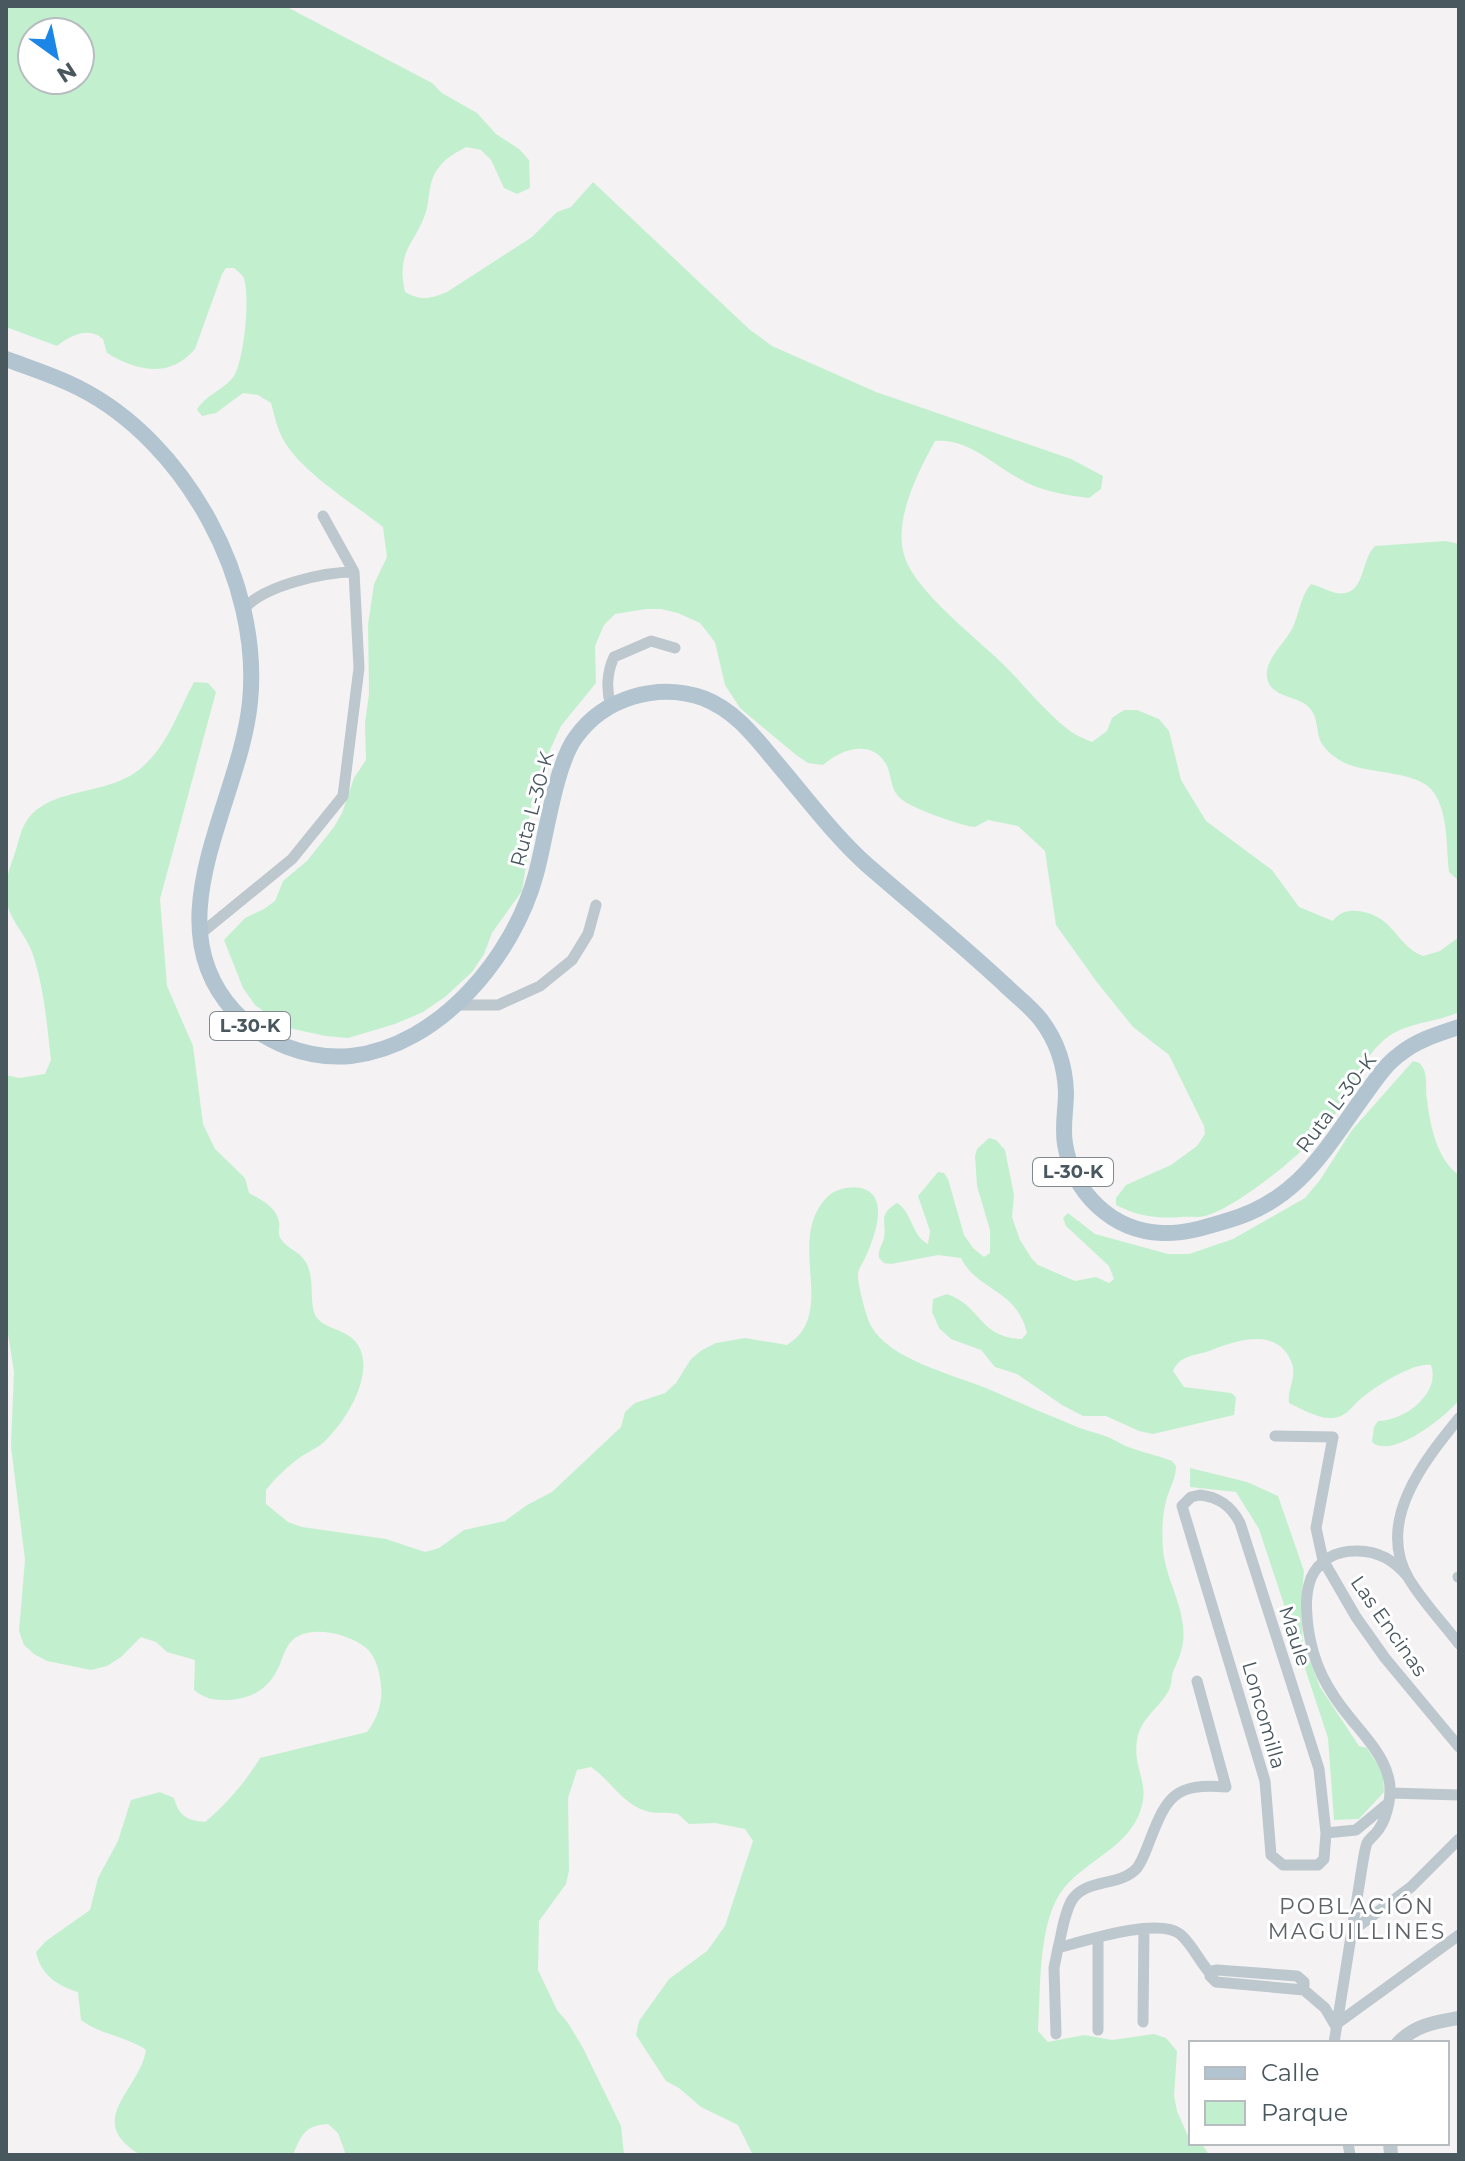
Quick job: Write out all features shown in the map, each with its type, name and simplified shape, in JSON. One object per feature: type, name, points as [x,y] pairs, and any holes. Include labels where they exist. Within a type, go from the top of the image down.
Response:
[{"type":"main road","name":"Ruta L-30-K","points":[[6,359],[78,387],[129,423],[159,451],[192,491],[217,535],[243,610],[251,666],[250,704],[241,753],[199,893],[198,935],[209,973],[230,1006],[259,1033],[294,1050],[333,1057],[373,1052],[414,1033],[454,1005],[481,978],[514,931],[535,878],[565,754],[584,726],[611,706],[645,693],[669,692],[693,695],[726,710],[745,725],[865,863],[953,936],[1034,1012],[1049,1032],[1063,1066],[1066,1090],[1064,1134],[1072,1170],[1084,1191],[1100,1209],[1131,1227],[1161,1233],[1182,1232],[1238,1217],[1268,1204],[1295,1185],[1316,1164],[1390,1063],[1414,1044],[1459,1027]]},
{"type":"street","points":[[198,935],[292,859],[343,796],[359,668],[354,572],[323,516]]},
{"type":"street","points":[[243,610],[252,599],[321,574],[354,572]]},
{"type":"street","points":[[611,706],[608,684],[614,657],[651,641],[675,648]]},
{"type":"street","points":[[454,1005],[498,1005],[540,986],[572,960],[588,934],[596,905]]},
{"type":"street","points":[[1408,1577],[1397,1535],[1401,1510],[1424,1465],[1459,1418]]},
{"type":"street","points":[[1275,1436],[1333,1437],[1316,1528],[1323,1560]]},
{"type":"street","name":"Maule","points":[[1182,1506],[1191,1497],[1200,1495],[1218,1499],[1232,1510],[1240,1523],[1319,1769],[1326,1833]]},
{"type":"street","name":"Loncomilla","points":[[1182,1506],[1265,1781],[1271,1855],[1283,1865],[1318,1865],[1324,1859],[1326,1833]]},
{"type":"street","points":[[1334,2041],[1367,1842],[1381,1827],[1388,1799],[1386,1769],[1367,1738],[1325,1685],[1313,1658],[1306,1591],[1323,1560],[1345,1552],[1372,1553],[1388,1559],[1408,1577],[1459,1644]]},
{"type":"street","name":"Las Encinas","points":[[1323,1560],[1356,1617],[1385,1658],[1459,1747]]},
{"type":"street","points":[[1056,2034],[1054,1968],[1069,1905],[1074,1897],[1086,1889],[1123,1878],[1134,1871],[1142,1860],[1162,1809],[1172,1797],[1191,1788],[1226,1787],[1197,1681]]},
{"type":"street","points":[[1326,1833],[1356,1830],[1388,1799],[1459,1795]]},
{"type":"street","points":[[1356,1830],[1367,1842]]},
{"type":"street","points":[[1352,1931],[1411,1887],[1459,1839]]},
{"type":"street","points":[[1058,1948],[1164,1927],[1180,1934],[1212,1980],[1304,1990],[1325,2008],[1335,2025]]},
{"type":"street","points":[[1143,2022],[1144,1929]]},
{"type":"street","points":[[1335,2025],[1459,1935]]},
{"type":"street","points":[[1098,1938],[1098,2030]]},
{"type":"street","points":[[1400,2041],[1411,2031],[1430,2023],[1459,2018]]},
{"type":"green space","points":[[6,6],[285,6],[432,83],[442,93],[477,113],[496,134],[519,149],[529,160],[530,188],[517,194],[504,188],[491,160],[481,150],[466,147],[442,163],[430,186],[423,220],[405,255],[405,292],[426,298],[447,292],[532,237],[557,212],[571,207],[593,182],[749,329],[772,346],[876,392],[1071,459],[1103,476],[1101,489],[1089,498],[1062,494],[1026,482],[968,447],[935,441],[904,513],[902,544],[905,558],[922,586],[949,615],[1071,732],[1092,742],[1107,731],[1112,718],[1124,710],[1137,710],[1159,719],[1169,731],[1181,780],[1206,821],[1272,870],[1299,907],[1333,921],[1348,911],[1373,915],[1423,956],[1440,951],[1459,937],[1459,1012],[1402,1029],[1385,1039],[1367,1059],[1335,1115],[1317,1136],[1270,1177],[1235,1202],[1205,1216],[1164,1218],[1132,1212],[1116,1205],[1116,1198],[1126,1185],[1171,1165],[1197,1146],[1205,1134],[1204,1126],[1169,1055],[1133,1027],[1056,925],[1045,851],[1018,826],[988,820],[975,827],[968,826],[910,805],[896,793],[887,766],[874,752],[856,749],[839,754],[823,765],[808,763],[740,708],[725,685],[715,642],[700,623],[678,613],[646,609],[615,614],[604,625],[595,646],[596,683],[561,726],[537,778],[525,838],[527,859],[522,891],[492,933],[484,954],[472,972],[423,1012],[348,1038],[293,1029],[278,1022],[255,1005],[243,988],[224,940],[245,918],[275,901],[283,881],[307,861],[334,827],[354,778],[366,760],[368,625],[374,584],[387,557],[383,527],[298,460],[280,433],[271,403],[258,395],[243,393],[216,413],[202,416],[197,410],[234,376],[238,368],[246,297],[243,276],[234,268],[226,268],[222,274],[195,349],[174,365],[152,369],[130,364],[107,353],[103,339],[91,333],[73,336],[57,346],[6,327]]},
{"type":"green space","points":[[1446,541],[1459,544],[1459,881],[1449,872],[1444,818],[1431,789],[1415,779],[1359,768],[1336,758],[1321,741],[1309,708],[1272,688],[1267,676],[1268,665],[1292,629],[1311,584],[1336,593],[1346,593],[1358,584],[1375,546]]},
{"type":"green space","points":[[194,682],[208,683],[216,692],[160,899],[167,986],[193,1046],[203,1124],[215,1149],[245,1178],[249,1193],[275,1212],[281,1239],[305,1261],[310,1273],[315,1315],[326,1325],[353,1339],[362,1356],[361,1382],[351,1407],[325,1442],[282,1472],[266,1490],[266,1504],[288,1522],[302,1527],[386,1539],[425,1552],[439,1548],[464,1530],[505,1521],[552,1492],[621,1427],[625,1412],[635,1403],[665,1393],[676,1383],[691,1359],[702,1350],[716,1343],[745,1338],[787,1345],[801,1333],[811,1301],[809,1246],[817,1211],[827,1197],[839,1190],[857,1187],[870,1192],[876,1199],[878,1218],[858,1278],[869,1321],[880,1338],[923,1364],[1079,1428],[1172,1461],[1176,1466],[1164,1511],[1162,1539],[1165,1562],[1181,1614],[1183,1641],[1180,1655],[1169,1690],[1139,1732],[1136,1751],[1143,1795],[1138,1817],[1123,1838],[1073,1879],[1055,1902],[1042,1957],[1038,2031],[1048,2042],[1084,2035],[1112,2040],[1154,2034],[1166,2038],[1177,2051],[1174,2096],[1189,2145],[1203,2145],[1209,2155],[753,2155],[738,2125],[701,2107],[666,2081],[636,2035],[639,2021],[669,1979],[707,1951],[725,1926],[753,1841],[745,1829],[715,1823],[689,1824],[678,1814],[638,1808],[591,1767],[577,1770],[568,1798],[569,1871],[566,1884],[539,1921],[538,1970],[557,2010],[583,2048],[621,2126],[624,2155],[346,2155],[338,2133],[328,2124],[305,2132],[293,2155],[141,2155],[124,2142],[116,2130],[115,2117],[142,2065],[146,2050],[81,2020],[78,1992],[51,1978],[36,1952],[46,1941],[90,1910],[98,1878],[118,1841],[131,1800],[160,1792],[174,1798],[184,1816],[205,1822],[235,1792],[260,1758],[367,1732],[374,1722],[381,1699],[378,1670],[369,1650],[350,1638],[331,1633],[312,1632],[295,1638],[266,1686],[245,1697],[228,1700],[210,1698],[194,1690],[195,1660],[167,1652],[156,1642],[141,1637],[121,1657],[107,1666],[91,1670],[47,1661],[34,1654],[24,1645],[19,1631],[25,1560],[11,1446],[14,1372],[6,1321],[6,1075],[19,1078],[45,1074],[51,1060],[39,978],[32,952],[7,905],[7,879],[22,829],[36,811],[48,802],[126,778],[140,769],[158,750]]},
{"type":"green space","points":[[1413,1061],[1425,1071],[1428,1110],[1440,1151],[1459,1175],[1459,1400],[1431,1426],[1404,1441],[1381,1446],[1372,1442],[1374,1427],[1378,1421],[1399,1416],[1418,1404],[1431,1386],[1431,1365],[1415,1367],[1396,1376],[1369,1392],[1342,1415],[1327,1418],[1289,1403],[1293,1372],[1291,1361],[1276,1343],[1254,1339],[1188,1357],[1179,1362],[1173,1371],[1184,1387],[1231,1393],[1236,1397],[1234,1415],[1153,1434],[1106,1416],[1083,1416],[1017,1374],[995,1367],[981,1350],[951,1339],[939,1328],[932,1312],[933,1299],[947,1294],[959,1299],[997,1333],[1022,1339],[1027,1333],[1014,1307],[968,1269],[961,1258],[938,1255],[891,1264],[879,1258],[885,1215],[897,1203],[906,1212],[918,1235],[928,1244],[930,1231],[918,1196],[938,1172],[944,1173],[948,1179],[964,1235],[984,1257],[990,1253],[990,1230],[977,1186],[975,1156],[977,1149],[989,1138],[996,1140],[1005,1150],[1014,1195],[1012,1217],[1020,1240],[1038,1265],[1075,1281],[1096,1277],[1109,1283],[1114,1279],[1109,1266],[1066,1226],[1063,1218],[1068,1213],[1095,1234],[1168,1254],[1189,1254],[1233,1239],[1305,1198],[1352,1130]]},
{"type":"green space","points":[[1190,1468],[1247,1482],[1278,1496],[1304,1571],[1301,1606],[1303,1642],[1320,1687],[1359,1746],[1367,1748],[1383,1773],[1384,1792],[1359,1819],[1334,1820],[1328,1738],[1259,1529],[1236,1492],[1190,1487]]},
{"type":"district","name":"POBLACIÓN MAGUILLINES","points":[[1357,1918]]}]
